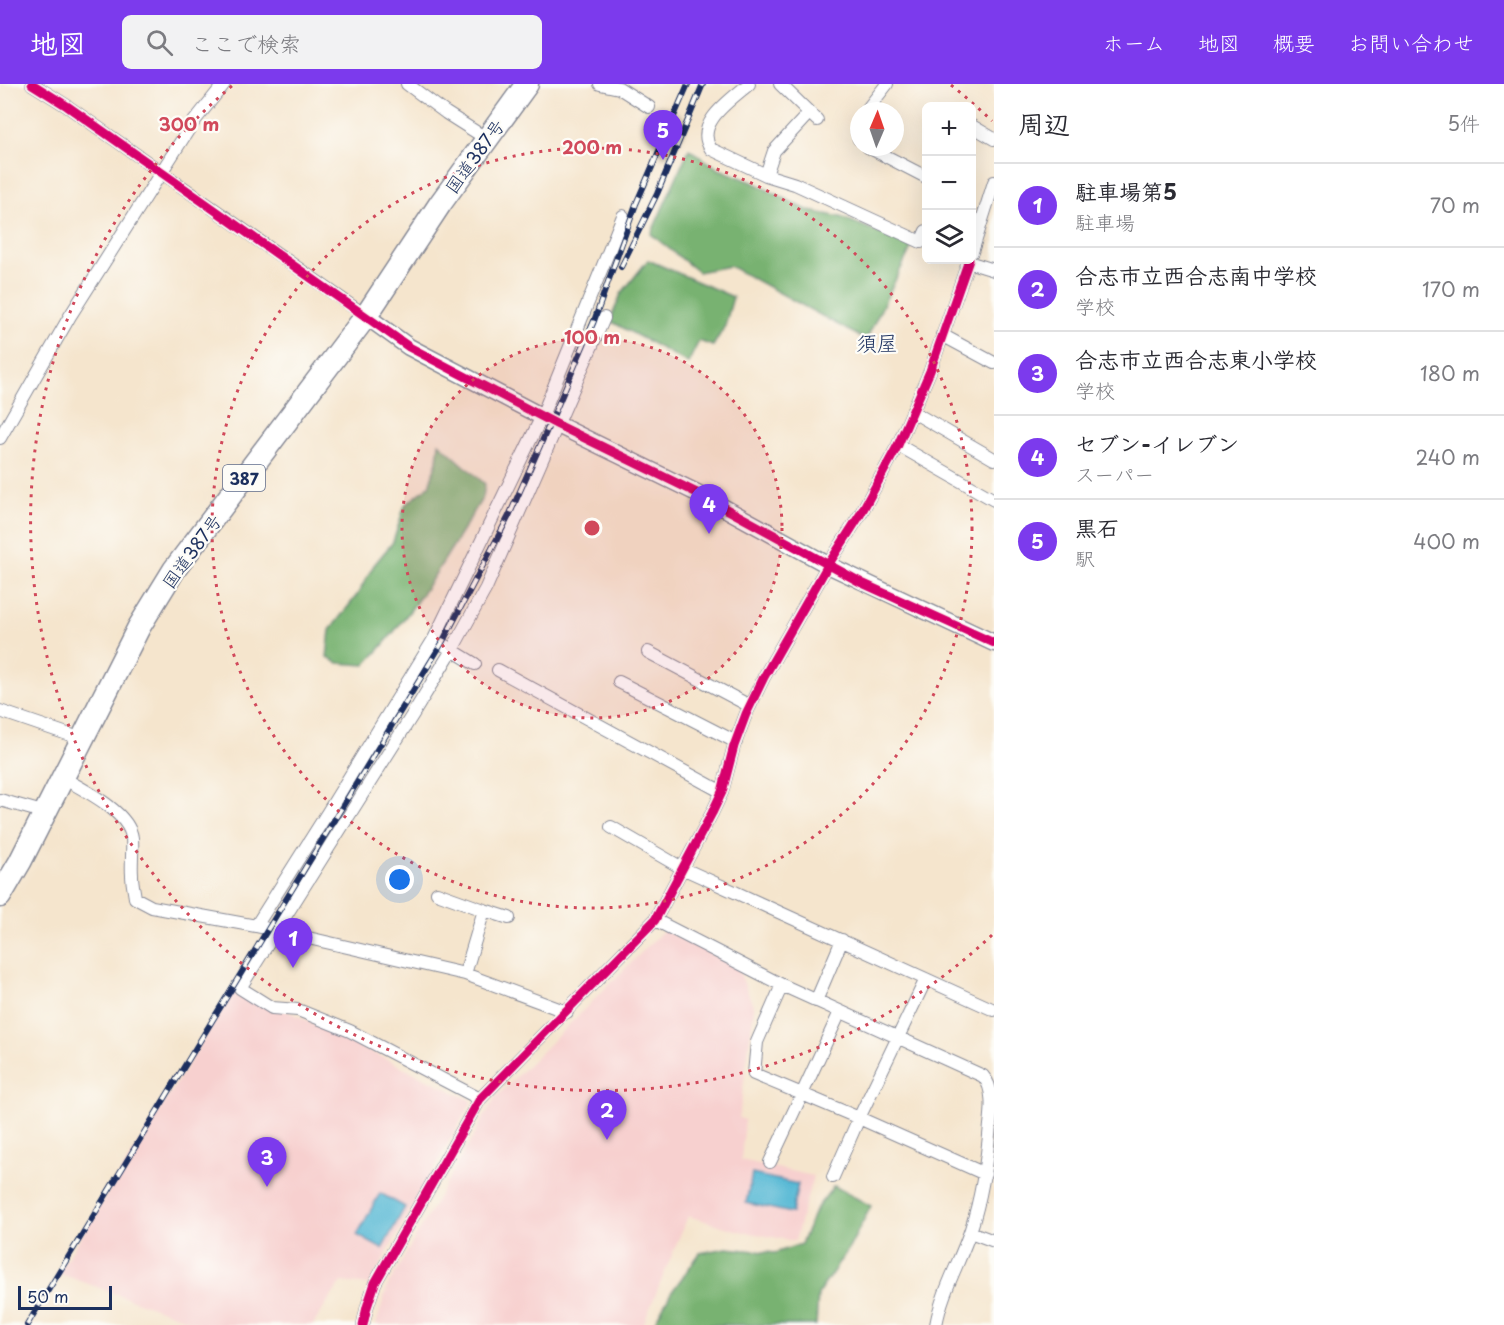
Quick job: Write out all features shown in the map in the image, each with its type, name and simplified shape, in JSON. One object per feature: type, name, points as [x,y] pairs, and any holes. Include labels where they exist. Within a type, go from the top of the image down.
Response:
[{"type":"highway","name":"国道387号","points":[[0,896],[46,813],[139,627],[174,570],[366,316],[440,204],[527,84]]},
{"type":"street","points":[[32,84],[162,172],[409,347],[558,425],[696,493],[828,565],[994,643]]},
{"type":"street","points":[[0,438],[70,316],[192,124],[224,84]]},
{"type":"street","points":[[406,84],[487,139]]},
{"type":"street","points":[[600,84],[618,88],[649,107]]},
{"type":"street","points":[[749,84],[711,120],[706,132],[711,149],[766,175],[795,184],[921,242],[922,240]]},
{"type":"street","points":[[766,175],[774,151],[813,116],[780,84]]},
{"type":"street","points":[[873,102],[887,84]]},
{"type":"street","points":[[976,128],[994,139]]},
{"type":"street","points":[[886,156],[922,174]]},
{"type":"street","points":[[976,239],[993,187]]},
{"type":"street","points":[[256,926],[434,639],[542,416],[623,216]]},
{"type":"street","points":[[976,261],[994,270]]},
{"type":"street","points":[[363,1325],[375,1283],[480,1099],[655,920],[722,792],[736,742],[764,677],[898,445],[913,412],[968,264]]},
{"type":"street","points":[[480,1099],[351,1031],[298,1010],[273,1008],[240,988],[452,650],[486,588],[604,318]]},
{"type":"street","points":[[942,335],[994,363]]},
{"type":"street","points":[[913,412],[994,459]]},
{"type":"street","points":[[898,445],[994,500]]},
{"type":"street","points":[[434,639],[475,664]]},
{"type":"street","points":[[648,652],[750,706]]},
{"type":"street","points":[[498,670],[722,792]]},
{"type":"street","points":[[619,682],[736,742]]},
{"type":"street","points":[[0,711],[82,739]]},
{"type":"street","points":[[63,778],[114,809],[130,830],[135,898],[152,907],[256,926],[465,974],[567,1012]]},
{"type":"street","points":[[0,800],[46,813]]},
{"type":"street","points":[[611,827],[682,868],[994,1010]]},
{"type":"street","points":[[437,893],[509,918]]},
{"type":"street","points":[[465,974],[484,910]]},
{"type":"street","points":[[655,920],[782,985],[983,1076],[989,1083],[992,1107],[988,1171],[970,1232],[948,1284],[936,1325]]},
{"type":"street","points":[[816,1001],[842,940]]},
{"type":"street","points":[[833,1177],[926,979]]},
{"type":"street","points":[[782,985],[757,1042],[754,1074],[988,1171]]},
{"type":"street","points":[[770,1161],[840,1012]]},
{"type":"street","points":[[970,1232],[994,1241]]},
{"type":"shaded area","points":[[664,930],[737,966],[754,1008],[739,1118],[745,1120],[741,1160],[813,1176],[795,1241],[739,1231],[688,1216],[643,1325],[376,1325],[387,1287],[495,1098]]},
{"type":"shaded area","points":[[235,989],[296,1015],[472,1101],[369,1285],[341,1282],[313,1325],[202,1325],[58,1273]]},
{"type":"green space","points":[[689,149],[719,169],[752,182],[809,211],[841,217],[912,246],[866,340],[730,266],[698,272],[651,234]]},
{"type":"green space","points":[[648,260],[733,297],[725,326],[713,346],[699,341],[688,363],[610,321],[621,294]]},
{"type":"green space","points":[[439,443],[485,484],[483,497],[414,605],[382,646],[365,665],[338,663],[327,657],[330,630],[357,595],[374,565],[393,542],[405,505],[429,486],[437,461]]},
{"type":"green space","points":[[834,1186],[871,1206],[849,1248],[818,1294],[816,1325],[653,1325],[671,1293],[700,1253],[727,1248],[775,1253],[801,1244],[816,1209]]},
{"type":"water","points":[[752,1174],[798,1184],[792,1213],[746,1203]]},
{"type":"water","points":[[380,1193],[405,1207],[382,1249],[357,1235]]},
{"type":"railway","points":[[27,1325],[442,643],[509,516],[551,421],[594,321],[636,204],[688,84]]},
{"type":"railway","points":[[621,267],[657,194],[703,84]]},
{"type":"cycle path","points":[[32,84],[67,106],[409,347],[558,425],[697,493],[862,583],[994,643]]},
{"type":"cycle path","points":[[363,1325],[375,1283],[480,1099],[655,920],[722,792],[734,746],[764,677],[828,565],[860,515],[898,445],[930,371],[968,264]]},
{"type":"place","name":"黒石","points":[[663,160]]},
{"type":"place","name":"セブン-イレブン","points":[[709,534]]},
{"type":"place","name":"駐車場第5","points":[[293,968]]},
{"type":"place","name":"合志市立西合志南中学校","points":[[607,1140]]},
{"type":"place","name":"合志市立西合志東小学校","points":[[267,1187]]},
{"type":"district","name":"須屋","points":[[877,342]]}]
